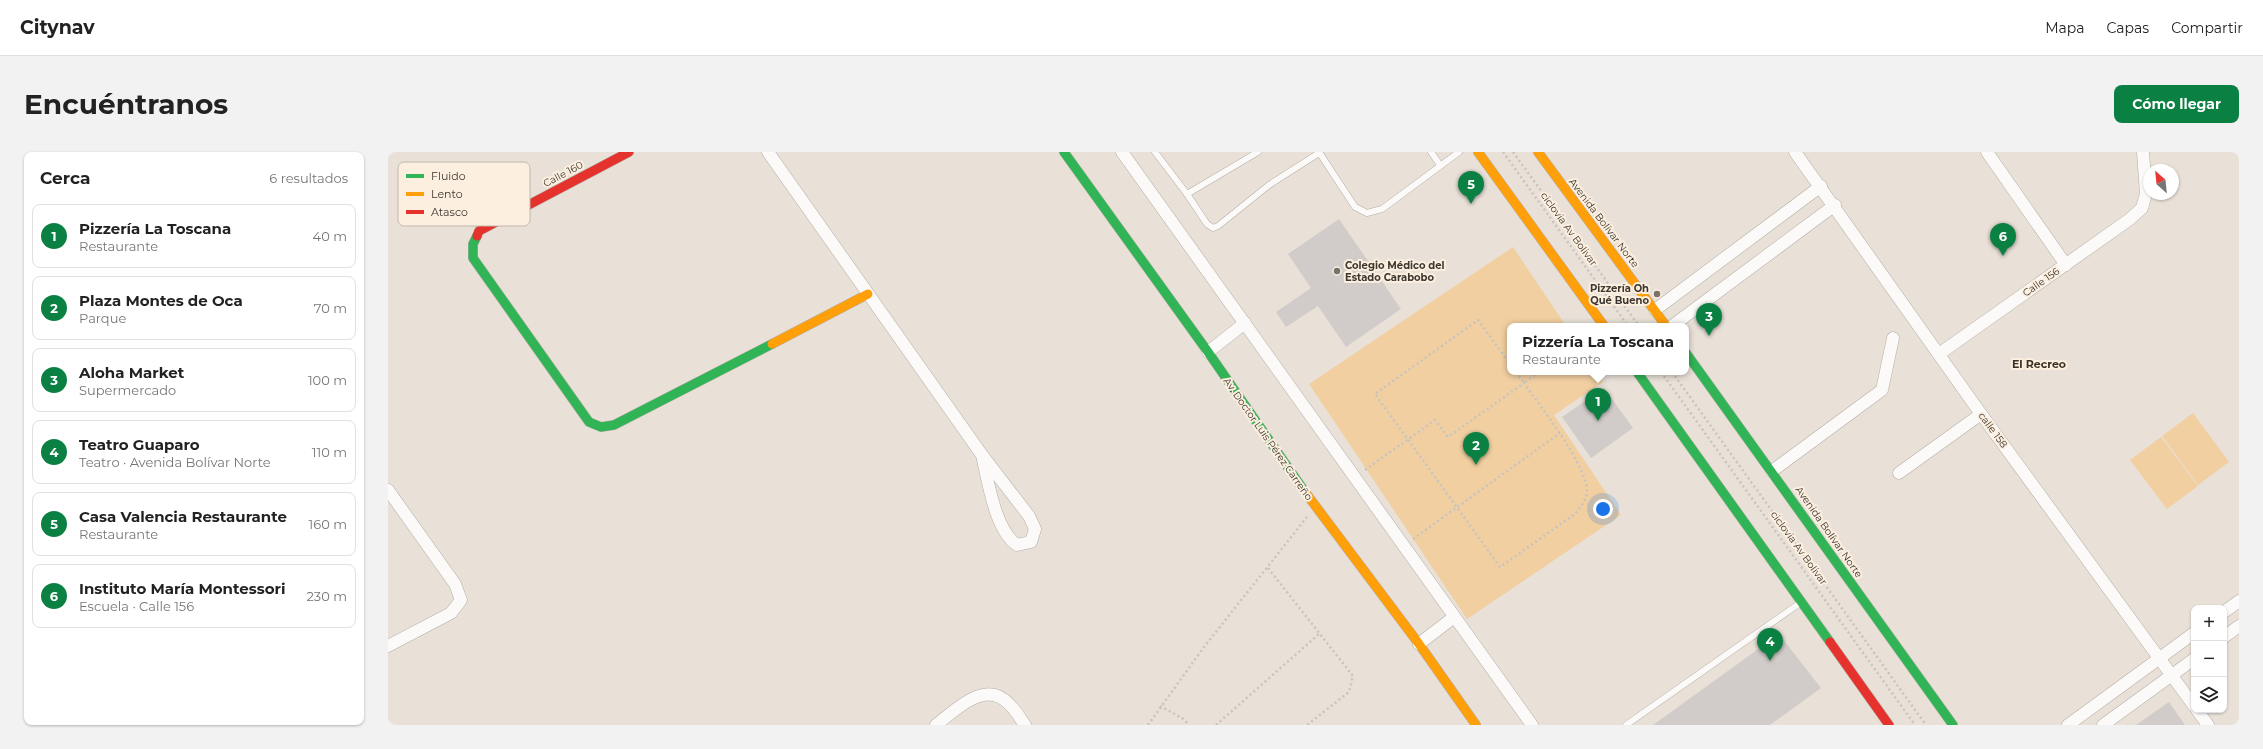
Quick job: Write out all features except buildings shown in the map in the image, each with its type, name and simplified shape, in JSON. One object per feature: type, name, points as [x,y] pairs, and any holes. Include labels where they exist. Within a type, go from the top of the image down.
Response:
[{"type":"street","name":"Calle 160","points":[[530,204],[629,152]]},
{"type":"street","points":[[768,152],[982,455],[1029,516],[1035,530],[1031,542],[1017,545],[1009,540],[1002,525],[982,455]]},
{"type":"street","name":"Av. Doctor Luis Pérez Carreño","points":[[1064,152],[1208,352],[1315,506],[1419,644],[1476,725]]},
{"type":"street","points":[[1122,152],[1532,725]]},
{"type":"street","points":[[1478,152],[1602,323]]},
{"type":"street","name":"Avenida Bolívar Norte","points":[[1538,152],[1664,323]]},
{"type":"street","name":"calle 158","points":[[1795,152],[1835,205],[1981,414],[2191,702]]},
{"type":"street","points":[[1987,152],[2066,265]]},
{"type":"street","name":"Calle 156","points":[[1939,354],[2130,220],[2142,208],[2146,194],[2143,152]]},
{"type":"street","points":[[1655,310],[1821,186]]},
{"type":"street","points":[[1676,323],[1835,205]]},
{"type":"street","name":"Calle 160","points":[[488,226],[479,231],[472,244],[473,258],[589,422],[601,427],[614,425],[868,294]]},
{"type":"street","points":[[1208,352],[1245,323]]},
{"type":"street","points":[[1772,471],[1882,390],[1894,338]]},
{"type":"street","name":"Avenida Bolívar Norte","points":[[1689,357],[1772,471],[1952,725]]},
{"type":"street","points":[[1639,375],[1889,725]]},
{"type":"street","points":[[1899,473],[1981,414]]},
{"type":"street","points":[[388,490],[454,584],[461,600],[452,613],[388,646]]},
{"type":"street","points":[[2227,610],[2239,601]]},
{"type":"street","points":[[1419,644],[1454,618]]},
{"type":"street","points":[[2227,635],[2239,626]]},
{"type":"street","points":[[2068,725],[2191,635]]},
{"type":"street","points":[[2103,725],[2191,661]]},
{"type":"street","points":[[936,725],[973,697],[987,693],[999,696],[1010,704],[1025,725]]},
{"type":"street","points":[[2199,713],[2208,725]]},
{"type":"lane","points":[[1155,152],[1187,194],[1207,224],[1213,228],[1218,226],[1269,185],[1319,152],[1355,207],[1367,213],[1382,209],[1459,152]]},
{"type":"lane","points":[[1187,194],[1258,152]]},
{"type":"lane","points":[[1431,152],[1440,165]]},
{"type":"lane","points":[[1626,725],[1801,602]]},
{"type":"path","name":"ciclovia Av Bolivar","points":[[1503,152],[1626,323]]},
{"type":"path","name":"ciclovia Av Bolivar","points":[[1514,152],[1637,323]]},
{"type":"path","points":[[1507,360],[1478,320],[1375,394],[1500,567],[1575,514],[1584,503],[1587,492],[1586,482],[1560,433],[1518,375]]},
{"type":"path","points":[[1355,477],[1435,420],[1448,437],[1535,375]]},
{"type":"path","name":"ciclovia Av Bolivar","points":[[1663,375],[1915,725]]},
{"type":"path","name":"ciclovia Av Bolivar","points":[[1674,375],[1926,725]]},
{"type":"path","points":[[1403,546],[1560,433]]},
{"type":"path","points":[[1148,725],[1160,706],[1204,647],[1268,568],[1315,506]]},
{"type":"path","points":[[1268,568],[1353,676],[1349,692],[1307,725]]},
{"type":"path","points":[[1216,725],[1320,634]]},
{"type":"path","points":[[1160,706],[1182,718],[1189,725]]},
{"type":"shaded area","points":[[1513,247],[1564,323],[1507,323],[1507,375],[1599,375],[1603,382],[1554,415],[1621,515],[1467,619],[1309,384]]},
{"type":"shaded area","points":[[2193,413],[2229,462],[2198,485],[2162,436]]},
{"type":"shaded area","points":[[2161,437],[2198,486],[2167,509],[2130,460]]},
{"type":"traffic: fast","points":[[1064,152],[1208,352],[1305,492]]},
{"type":"traffic: fast","points":[[477,236],[473,244],[473,258],[589,422],[601,427],[614,425],[772,344]]},
{"type":"traffic: fast","points":[[1689,357],[1953,725]]},
{"type":"traffic: fast","points":[[1639,375],[1830,642]]},
{"type":"traffic: slow","points":[[1478,152],[1602,323]]},
{"type":"traffic: slow","points":[[1538,152],[1664,323]]},
{"type":"traffic: slow","points":[[772,344],[868,294]]},
{"type":"traffic: slow","points":[[1305,492],[1419,644],[1476,725]]},
{"type":"traffic: jam","points":[[530,204],[629,152]]},
{"type":"traffic: jam","points":[[477,236],[479,231],[488,226]]},
{"type":"traffic: jam","points":[[1830,642],[1889,725]]},
{"type":"place","name":"Casa Valencia Restaurante","points":[[1471,204]]},
{"type":"place","name":"Instituto María Montessori","points":[[2003,256]]},
{"type":"place","name":"Colegio Médico del Estado Carabobo","points":[[1337,271]]},
{"type":"place","name":"Pizzería Oh Qué Bueno","points":[[1657,294]]},
{"type":"place","name":"Aloha Market","points":[[1709,336]]},
{"type":"place","name":"Pizzería La Toscana","points":[[1598,421]]},
{"type":"place","name":"Plaza Montes de Oca","points":[[1476,465]]},
{"type":"place","name":"Teatro Guaparo","points":[[1770,661]]},
{"type":"district","name":"El Recreo","points":[[2039,364]]}]
